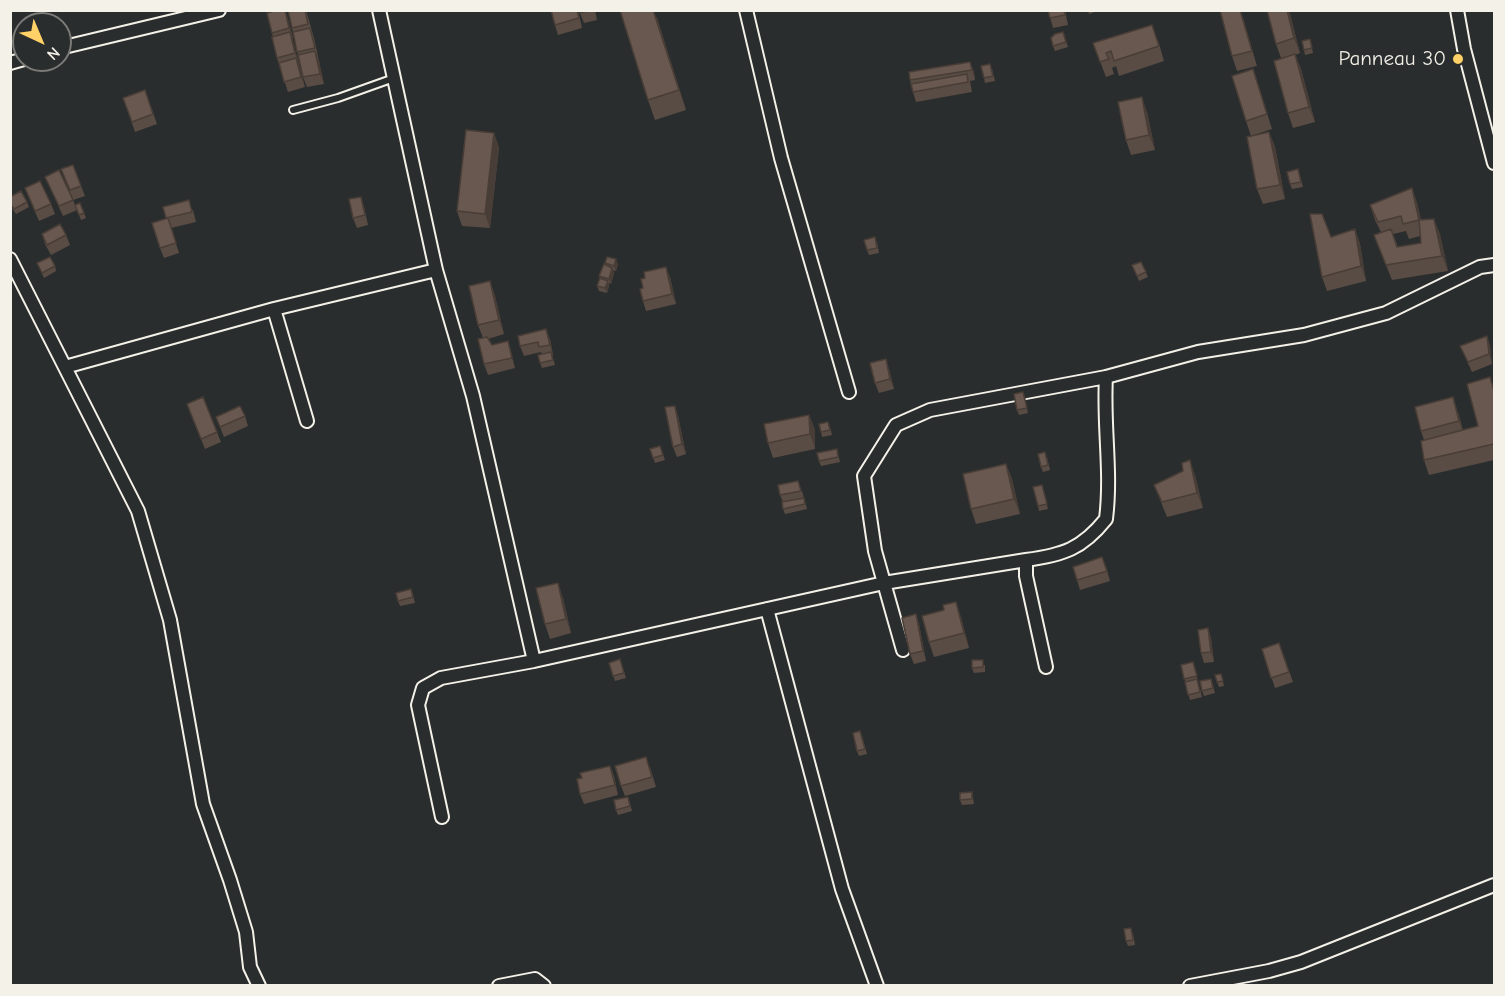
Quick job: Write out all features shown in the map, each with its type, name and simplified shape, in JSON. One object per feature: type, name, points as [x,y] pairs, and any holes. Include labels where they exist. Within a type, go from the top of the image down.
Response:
[{"type":"street","points":[[72,45],[219,10]]},
{"type":"street","points":[[746,10],[781,158],[849,392]]},
{"type":"street","points":[[1457,10],[1464,49],[1494,164]]},
{"type":"street","points":[[381,11],[436,270],[473,396],[534,661]]},
{"type":"street","points":[[10,259],[138,511],[170,620],[203,804],[246,932],[250,967],[259,986]]},
{"type":"street","points":[[903,650],[875,551],[864,476],[896,425],[930,410],[1106,377],[1198,352],[1304,335],[1386,313],[1480,267],[1494,265]]},
{"type":"street","points":[[65,367],[274,309],[436,270]]},
{"type":"street","points":[[274,309],[307,421]]},
{"type":"street","points":[[442,817],[418,705],[423,688],[441,678],[534,661],[884,583],[1058,556],[1077,547],[1106,519],[1110,471],[1105,426],[1106,377]]},
{"type":"street","points":[[1026,560],[1026,576],[1046,667]]},
{"type":"street","points":[[767,609],[842,889],[877,986]]},
{"type":"street","points":[[1190,986],[1269,971],[1301,962],[1494,885]]},
{"type":"street","points":[[499,986],[535,979],[544,986]]},
{"type":"lane","points":[[293,110],[338,98],[394,78]]},
{"type":"building","points":[[285,10],[289,28],[272,33],[267,13]]},
{"type":"building","points":[[288,10],[305,10],[308,24],[292,28]]},
{"type":"building","points":[[551,10],[577,10],[579,18],[555,25]]},
{"type":"building","points":[[620,10],[653,10],[679,90],[648,100]]},
{"type":"building","points":[[1048,10],[1064,10],[1065,15],[1050,18]]},
{"type":"building","points":[[1220,10],[1240,10],[1252,51],[1232,56]]},
{"type":"building","points":[[1267,10],[1287,10],[1294,38],[1276,44]]},
{"type":"building","points":[[1152,25],[1159,46],[1114,61],[1111,51],[1106,53],[1109,59],[1100,62],[1093,43]]},
{"type":"building","points":[[310,28],[315,48],[297,52],[293,32]]},
{"type":"building","points":[[290,32],[295,53],[277,58],[272,37]]},
{"type":"building","points":[[1063,32],[1066,42],[1053,46],[1051,38]]},
{"type":"building","points":[[1310,39],[1312,48],[1304,50],[1302,41]]},
{"type":"building","points":[[315,51],[320,74],[303,77],[298,55]]},
{"type":"building","points":[[1295,54],[1309,107],[1288,113],[1274,61]]},
{"type":"building","points":[[296,58],[301,77],[284,82],[279,63]]},
{"type":"building","points":[[970,62],[972,70],[910,80],[909,72]]},
{"type":"building","points":[[990,64],[993,76],[984,78],[981,66]]},
{"type":"building","points":[[1253,69],[1267,114],[1246,121],[1232,76]]},
{"type":"building","points":[[967,74],[968,82],[913,92],[911,84]]},
{"type":"building","points":[[145,90],[153,114],[132,122],[123,98]]},
{"type":"building","points":[[1142,97],[1149,135],[1126,140],[1118,102]]},
{"type":"building","points":[[466,130],[494,133],[485,214],[457,211]]},
{"type":"building","points":[[1269,132],[1280,185],[1257,189],[1247,137]]},
{"type":"building","points":[[73,165],[81,186],[70,190],[61,169]]},
{"type":"building","points":[[1298,169],[1301,182],[1290,184],[1287,172]]},
{"type":"building","points":[[59,170],[73,200],[59,206],[45,177]]},
{"type":"building","points":[[40,181],[51,204],[35,211],[25,188]]},
{"type":"building","points":[[1412,188],[1419,220],[1403,224],[1401,216],[1378,222],[1370,205]]},
{"type":"building","points":[[21,191],[27,202],[14,209],[10,203],[10,197]]},
{"type":"building","points":[[361,197],[365,215],[353,218],[349,199]]},
{"type":"building","points":[[189,200],[192,212],[166,218],[163,207]]},
{"type":"building","points":[[80,203],[84,213],[79,215],[75,205]]},
{"type":"building","points":[[1310,214],[1322,214],[1331,237],[1355,229],[1361,266],[1322,277]]},
{"type":"building","points":[[168,218],[176,243],[160,248],[152,223]]},
{"type":"building","points":[[1434,219],[1442,256],[1386,265],[1374,235],[1391,229],[1397,247],[1421,243],[1419,220]]},
{"type":"building","points":[[60,224],[66,235],[47,245],[42,234]]},
{"type":"building","points":[[875,237],[877,248],[867,250],[864,240]]},
{"type":"building","points":[[50,257],[55,266],[42,273],[37,263]]},
{"type":"building","points":[[607,257],[616,259],[614,266],[605,263]]},
{"type":"building","points":[[1141,262],[1146,272],[1137,276],[1132,265]]},
{"type":"building","points":[[604,264],[612,268],[609,279],[599,276]]},
{"type":"building","points":[[666,267],[672,294],[643,301],[640,289],[643,288],[641,279],[645,278],[644,272]]},
{"type":"building","points":[[600,278],[608,281],[605,288],[597,286]]},
{"type":"building","points":[[490,281],[499,320],[478,325],[469,286]]},
{"type":"building","points":[[546,329],[550,345],[539,347],[538,342],[520,346],[518,336]]},
{"type":"building","points":[[1487,336],[1489,354],[1468,362],[1460,346]]},
{"type":"building","points":[[487,337],[492,345],[508,341],[512,358],[484,364],[478,339]]},
{"type":"building","points":[[551,352],[553,360],[540,363],[538,355]]},
{"type":"building","points":[[886,359],[890,379],[875,383],[870,363]]},
{"type":"building","points":[[1490,377],[1494,391],[1494,444],[1424,460],[1421,441],[1478,426],[1467,384]]},
{"type":"building","points":[[1023,392],[1027,408],[1017,410],[1014,394]]},
{"type":"building","points":[[203,397],[217,432],[201,439],[187,404]]},
{"type":"building","points":[[1453,397],[1459,421],[1421,431],[1415,407]]},
{"type":"building","points":[[240,406],[245,416],[220,427],[216,417]]},
{"type":"building","points":[[675,406],[682,444],[673,447],[665,407]]},
{"type":"building","points":[[809,415],[810,434],[768,443],[764,424]]},
{"type":"building","points":[[828,422],[830,430],[821,432],[819,424]]},
{"type":"building","points":[[660,446],[663,455],[653,458],[650,449]]},
{"type":"building","points":[[837,449],[838,457],[819,461],[817,453]]},
{"type":"building","points":[[1045,452],[1048,465],[1041,467],[1038,454]]},
{"type":"building","points":[[1190,460],[1197,493],[1162,502],[1154,485],[1183,471],[1182,463]]},
{"type":"building","points":[[1006,464],[1014,499],[971,509],[963,474]]},
{"type":"building","points":[[798,481],[801,491],[780,495],[778,485]]},
{"type":"building","points":[[1042,485],[1047,504],[1038,506],[1033,487]]},
{"type":"building","points":[[804,498],[805,504],[783,509],[782,502]]},
{"type":"building","points":[[1102,557],[1107,571],[1077,580],[1073,567]]},
{"type":"building","points":[[558,583],[566,619],[545,624],[536,588]]},
{"type":"building","points":[[411,589],[413,597],[398,601],[396,593]]},
{"type":"building","points":[[956,602],[964,633],[929,642],[922,616],[944,610],[943,605]]},
{"type":"building","points":[[916,614],[923,651],[910,654],[902,618]]},
{"type":"building","points":[[1208,628],[1211,652],[1201,653],[1198,630]]},
{"type":"building","points":[[1279,643],[1289,672],[1271,678],[1262,649]]},
{"type":"building","points":[[620,659],[624,673],[613,676],[609,663]]},
{"type":"building","points":[[972,660],[983,660],[983,667],[972,668]]},
{"type":"building","points":[[1193,662],[1197,676],[1184,679],[1181,665]]},
{"type":"building","points":[[1221,674],[1223,681],[1217,682],[1215,675]]},
{"type":"building","points":[[1197,679],[1200,692],[1188,695],[1185,682]]},
{"type":"building","points":[[1211,679],[1213,688],[1202,691],[1200,681]]},
{"type":"building","points":[[860,731],[865,749],[857,751],[853,733]]},
{"type":"building","points":[[646,757],[652,777],[621,786],[615,766]]},
{"type":"building","points":[[610,766],[615,785],[580,794],[577,779],[582,778],[580,773]]},
{"type":"building","points":[[972,792],[972,799],[960,800],[960,793]]},
{"type":"building","points":[[628,797],[630,806],[616,810],[614,800]]},
{"type":"building","points":[[1131,928],[1133,940],[1126,941],[1124,929]]},
{"type":"place","name":"Panneau 30","points":[[1458,59]]}]
